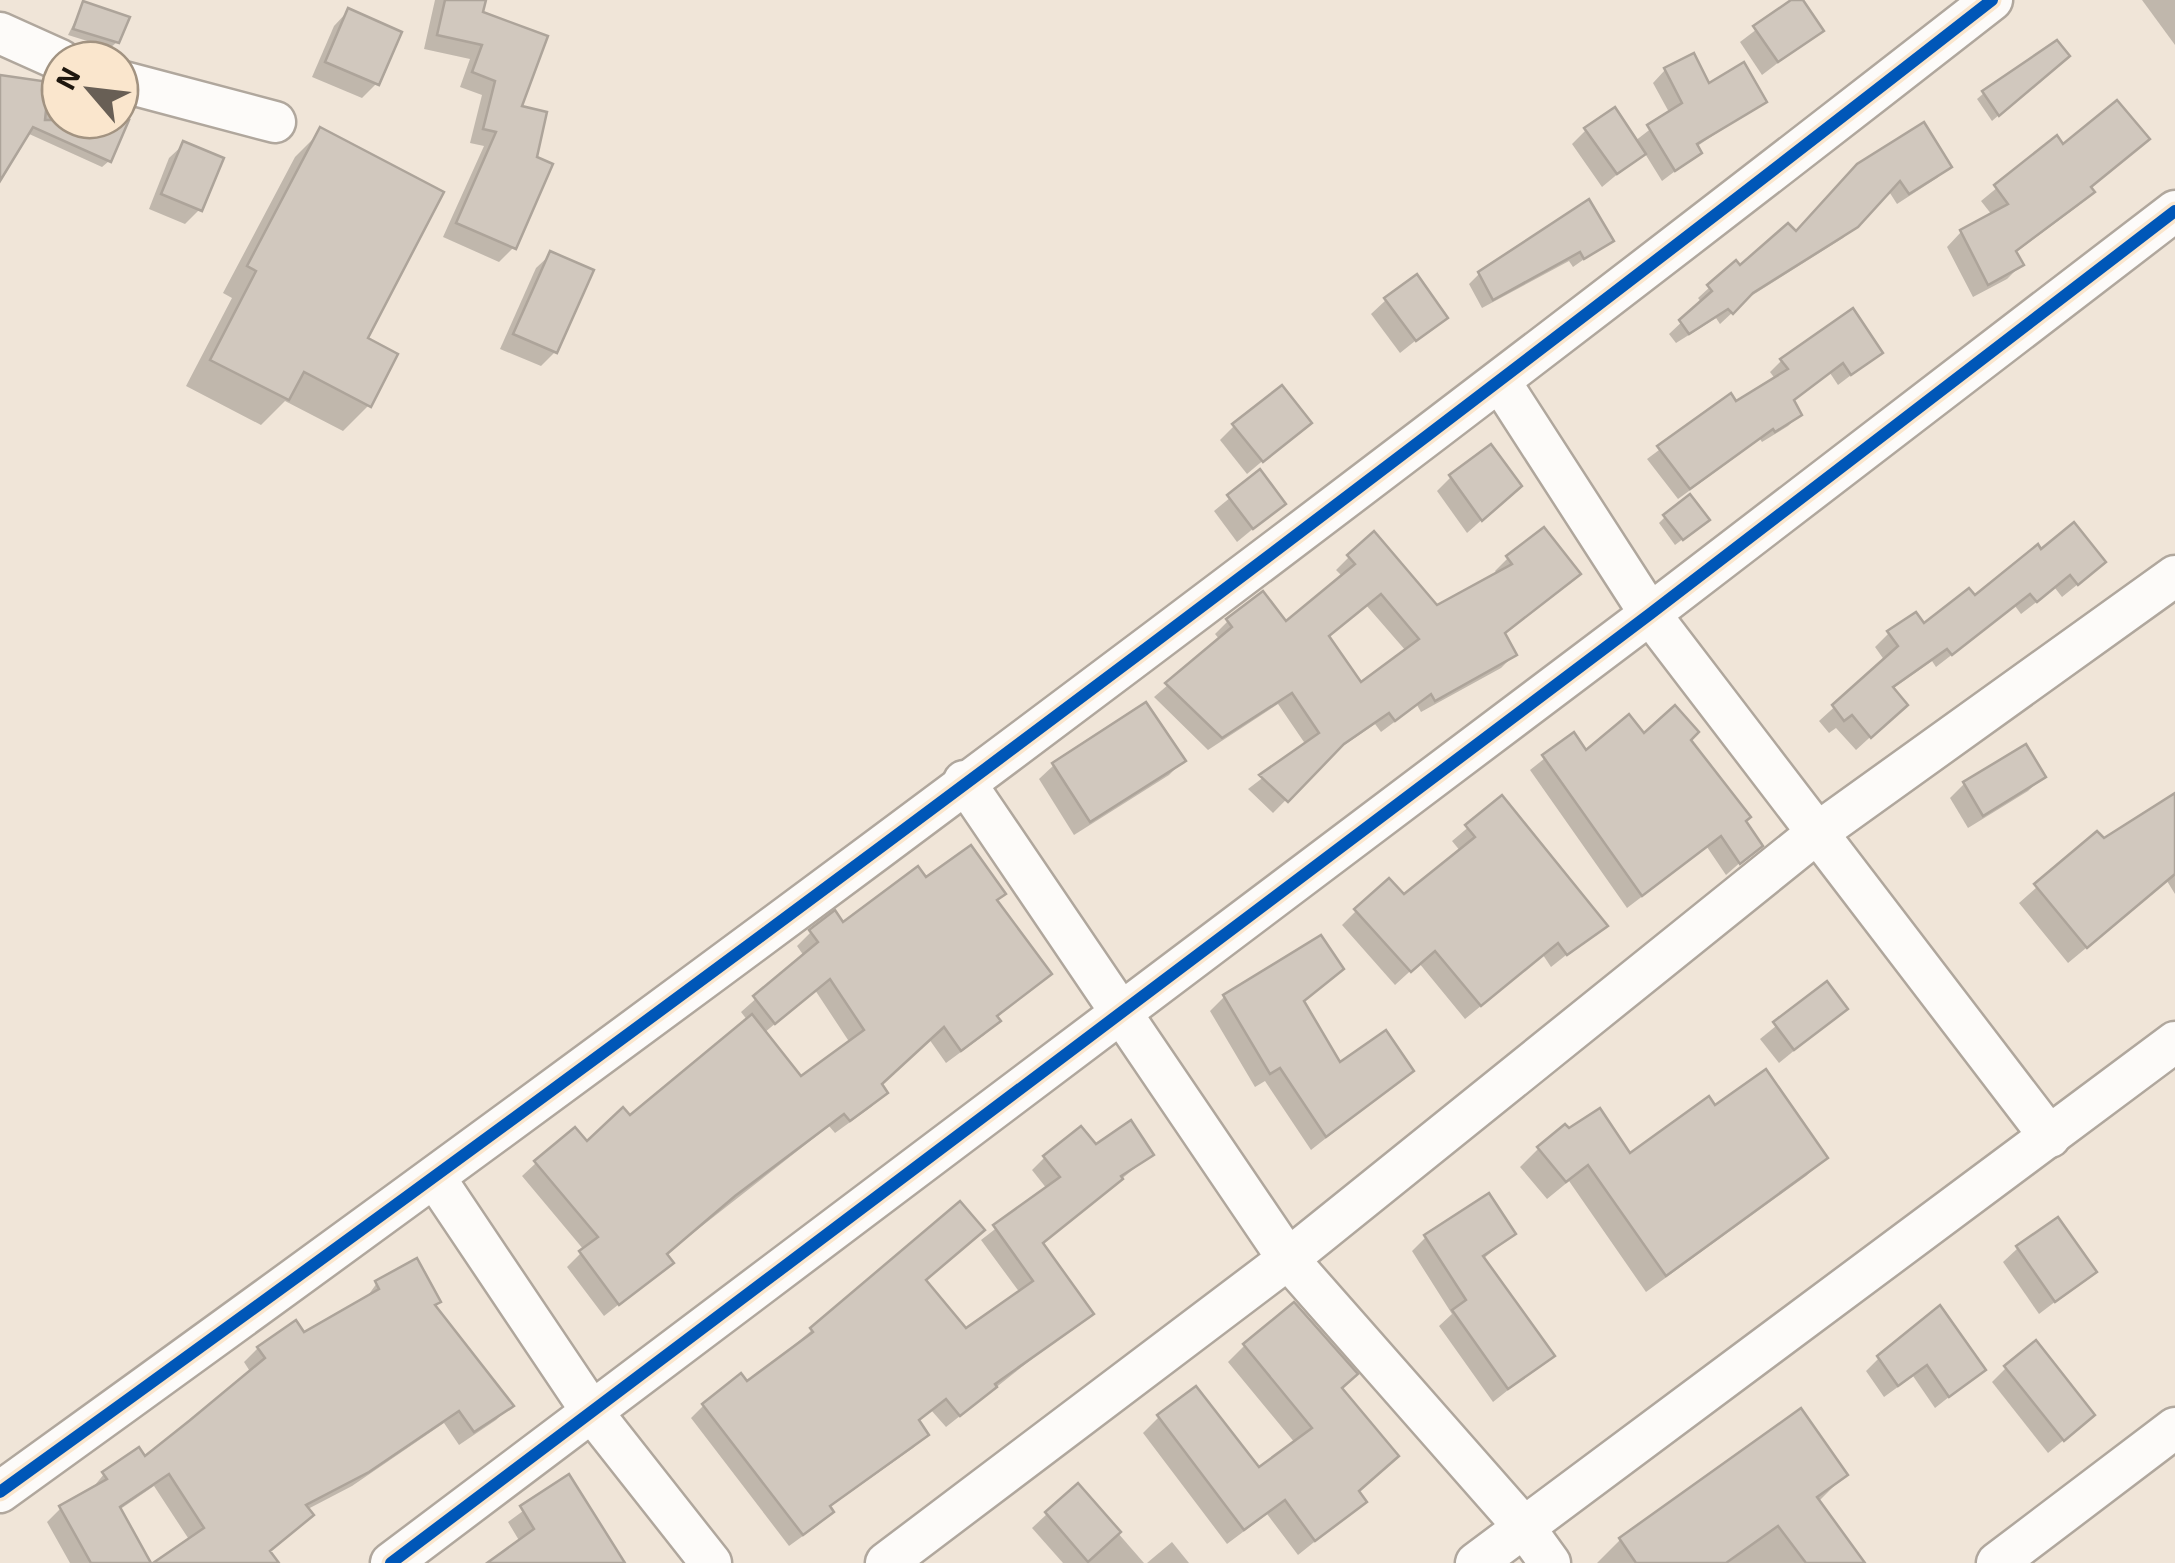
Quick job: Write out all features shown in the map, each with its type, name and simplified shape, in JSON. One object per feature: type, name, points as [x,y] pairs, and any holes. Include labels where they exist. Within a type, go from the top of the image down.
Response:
[{"type":"street","points":[[0,1492],[435,1178],[1501,384],[1992,0]]},
{"type":"street","points":[[0,34],[40,51]]},
{"type":"street","points":[[140,86],[275,122]]},
{"type":"street","points":[[391,1563],[1650,614],[2175,211]]},
{"type":"street","points":[[1501,384],[1650,614],[2050,1137]]},
{"type":"street","points":[[886,1563],[1288,1259],[1817,833],[2175,576]]},
{"type":"street","points":[[964,781],[1288,1259],[1524,1528],[1550,1563]]},
{"type":"street","points":[[1476,1563],[2175,1042]]},
{"type":"street","points":[[435,1178],[592,1412],[711,1563]]},
{"type":"street","points":[[1996,1563],[2175,1428]]},
{"type":"building","points":[[445,0],[486,0],[483,12],[548,36],[522,106],[547,112],[537,157],[553,164],[516,249],[456,223],[496,132],[483,129],[495,81],[472,72],[482,45],[437,35]]},
{"type":"building","points":[[1791,0],[1803,0],[1824,31],[1778,62],[1753,26]]},
{"type":"building","points":[[83,1],[130,17],[120,40],[73,29]]},
{"type":"building","points":[[348,8],[402,32],[379,85],[325,62]]},
{"type":"building","points":[[2057,40],[2070,56],[1999,116],[1982,91]]},
{"type":"building","points":[[1694,53],[1709,83],[1744,62],[1767,102],[1697,144],[1702,153],[1675,171],[1647,125],[1682,103],[1664,68]]},
{"type":"building","points":[[0,75],[40,81],[40,130],[33,127],[0,181]]},
{"type":"building","points":[[2117,100],[2150,139],[2091,187],[2095,192],[2016,251],[2024,265],[1988,285],[1960,230],[2008,204],[1994,185],[2057,135],[2063,144]]},
{"type":"building","points":[[1615,107],[1646,154],[1617,174],[1584,128]]},
{"type":"building","points":[[1924,122],[1952,167],[1909,194],[1900,181],[1858,227],[1753,293],[1733,314],[1728,309],[1689,334],[1679,320],[1712,291],[1707,285],[1736,260],[1740,265],[1788,223],[1796,231],[1857,164]]},
{"type":"building","points":[[320,127],[444,192],[368,338],[398,354],[371,407],[304,372],[289,400],[210,360],[256,271],[247,266]]},
{"type":"building","points":[[62,140],[120,140],[111,162]]},
{"type":"building","points":[[183,141],[224,158],[202,211],[161,194]]},
{"type":"building","points":[[1589,199],[1614,241],[1584,259],[1580,252],[1493,300],[1478,272]]},
{"type":"building","points":[[550,251],[594,270],[557,353],[513,334]]},
{"type":"building","points":[[1417,274],[1448,318],[1416,341],[1384,298]]},
{"type":"building","points":[[1853,308],[1883,353],[1851,375],[1843,363],[1794,400],[1802,415],[1775,432],[1773,429],[1690,489],[1657,446],[1731,393],[1736,401],[1788,369],[1780,359]]},
{"type":"building","points":[[1282,385],[1312,423],[1263,462],[1232,424]]},
{"type":"building","points":[[1491,444],[1522,486],[1482,521],[1449,475]]},
{"type":"building","points":[[1260,469],[1286,504],[1253,529],[1227,495]]},
{"type":"building","points":[[1690,494],[1710,520],[1683,540],[1663,515]]},
{"type":"building","points":[[2074,522],[2106,562],[2078,585],[2070,575],[2037,602],[2030,594],[1952,655],[1947,649],[1893,687],[1908,705],[1871,738],[1852,715],[1844,721],[1832,705],[1898,646],[1887,631],[1916,612],[1924,623],[1969,588],[1975,595],[2038,544],[2041,549]]},
{"type":"building","points":[[1544,527],[1581,574],[1505,633],[1517,655],[1435,701],[1431,694],[1395,721],[1389,713],[1344,744],[1288,802],[1259,775],[1319,733],[1292,693],[1222,738],[1165,683],[1232,627],[1226,619],[1263,591],[1286,621],[1355,564],[1347,555],[1374,531],[1437,605],[1512,564],[1506,556]],"holes":[[[1381,594],[1419,639],[1361,682],[1329,636]]]},
{"type":"building","points":[[1146,702],[1186,761],[1090,822],[1052,763]]},
{"type":"building","points":[[1675,705],[1699,732],[1691,740],[1751,817],[1746,821],[1763,846],[1740,864],[1721,836],[1642,896],[1542,755],[1574,732],[1586,750],[1629,714],[1644,733]]},
{"type":"building","points":[[2026,744],[2046,777],[1983,816],[1963,782]]},
{"type":"building","points":[[2175,793],[2175,874],[2087,948],[2034,884],[2097,831],[2104,838]]},
{"type":"building","points":[[1502,795],[1608,926],[1567,955],[1558,943],[1481,1006],[1435,951],[1411,972],[1354,909],[1389,878],[1404,894],[1475,837],[1465,825]]},
{"type":"building","points":[[971,845],[1006,894],[997,900],[1052,974],[997,1016],[1001,1021],[961,1051],[944,1027],[882,1084],[888,1093],[850,1121],[844,1114],[735,1196],[667,1254],[674,1263],[619,1305],[579,1251],[598,1237],[534,1161],[575,1127],[587,1141],[623,1107],[630,1115],[752,1014],[801,1076],[864,1030],[830,979],[775,1024],[753,996],[818,942],[809,930],[835,910],[843,922],[918,866],[926,877]]},
{"type":"building","points":[[1321,935],[1344,969],[1304,1001],[1340,1062],[1386,1030],[1414,1071],[1326,1137],[1280,1068],[1270,1074],[1223,995]]},
{"type":"building","points":[[1827,981],[1848,1009],[1794,1050],[1773,1022]]},
{"type":"building","points":[[1766,1069],[1828,1158],[1666,1276],[1588,1165],[1566,1182],[1537,1147],[1565,1124],[1569,1128],[1600,1108],[1630,1153],[1709,1096],[1715,1105]]},
{"type":"building","points":[[1131,1120],[1154,1155],[1121,1176],[1123,1179],[1043,1243],[1094,1314],[995,1384],[997,1387],[960,1416],[946,1399],[919,1420],[929,1435],[830,1506],[834,1512],[803,1535],[702,1404],[741,1373],[747,1381],[813,1332],[810,1328],[960,1201],[985,1230],[926,1280],[966,1328],[1033,1281],[993,1225],[1060,1177],[1043,1156],[1081,1126],[1096,1144]]},
{"type":"building","points":[[1489,1193],[1516,1234],[1483,1256],[1555,1356],[1508,1389],[1452,1310],[1466,1300],[1424,1235]]},
{"type":"building","points":[[2058,1217],[2097,1272],[2055,1302],[2016,1246]]},
{"type":"building","points":[[417,1258],[441,1302],[435,1305],[514,1406],[474,1432],[459,1411],[369,1472],[306,1505],[314,1515],[270,1551],[279,1563],[153,1563],[204,1528],[169,1474],[120,1507],[151,1563],[91,1563],[59,1506],[107,1479],[102,1472],[139,1447],[145,1456],[189,1421],[265,1358],[257,1347],[296,1320],[304,1332],[379,1289],[375,1281]]},
{"type":"building","points":[[1294,1302],[1358,1374],[1342,1388],[1399,1456],[1359,1491],[1367,1502],[1315,1541],[1285,1500],[1244,1530],[1157,1415],[1196,1386],[1259,1467],[1312,1428],[1243,1344]]},
{"type":"building","points":[[1940,1305],[1986,1370],[1949,1397],[1927,1365],[1898,1386],[1877,1356]]},
{"type":"building","points":[[2036,1340],[2095,1415],[2064,1441],[2004,1366]]},
{"type":"building","points":[[1801,1408],[1848,1475],[1817,1497],[1865,1563],[1806,1563],[1778,1526],[1726,1563],[1636,1563],[1619,1538]]},
{"type":"building","points":[[569,1474],[625,1563],[487,1563],[534,1529],[520,1506]]},
{"type":"building","points":[[1078,1483],[1121,1532],[1088,1562],[1045,1512]]},
{"type":"cycle path","points":[[0,1492],[1003,756],[1992,0]]},
{"type":"cycle path","points":[[391,1563],[1650,614],[2175,211]]}]
